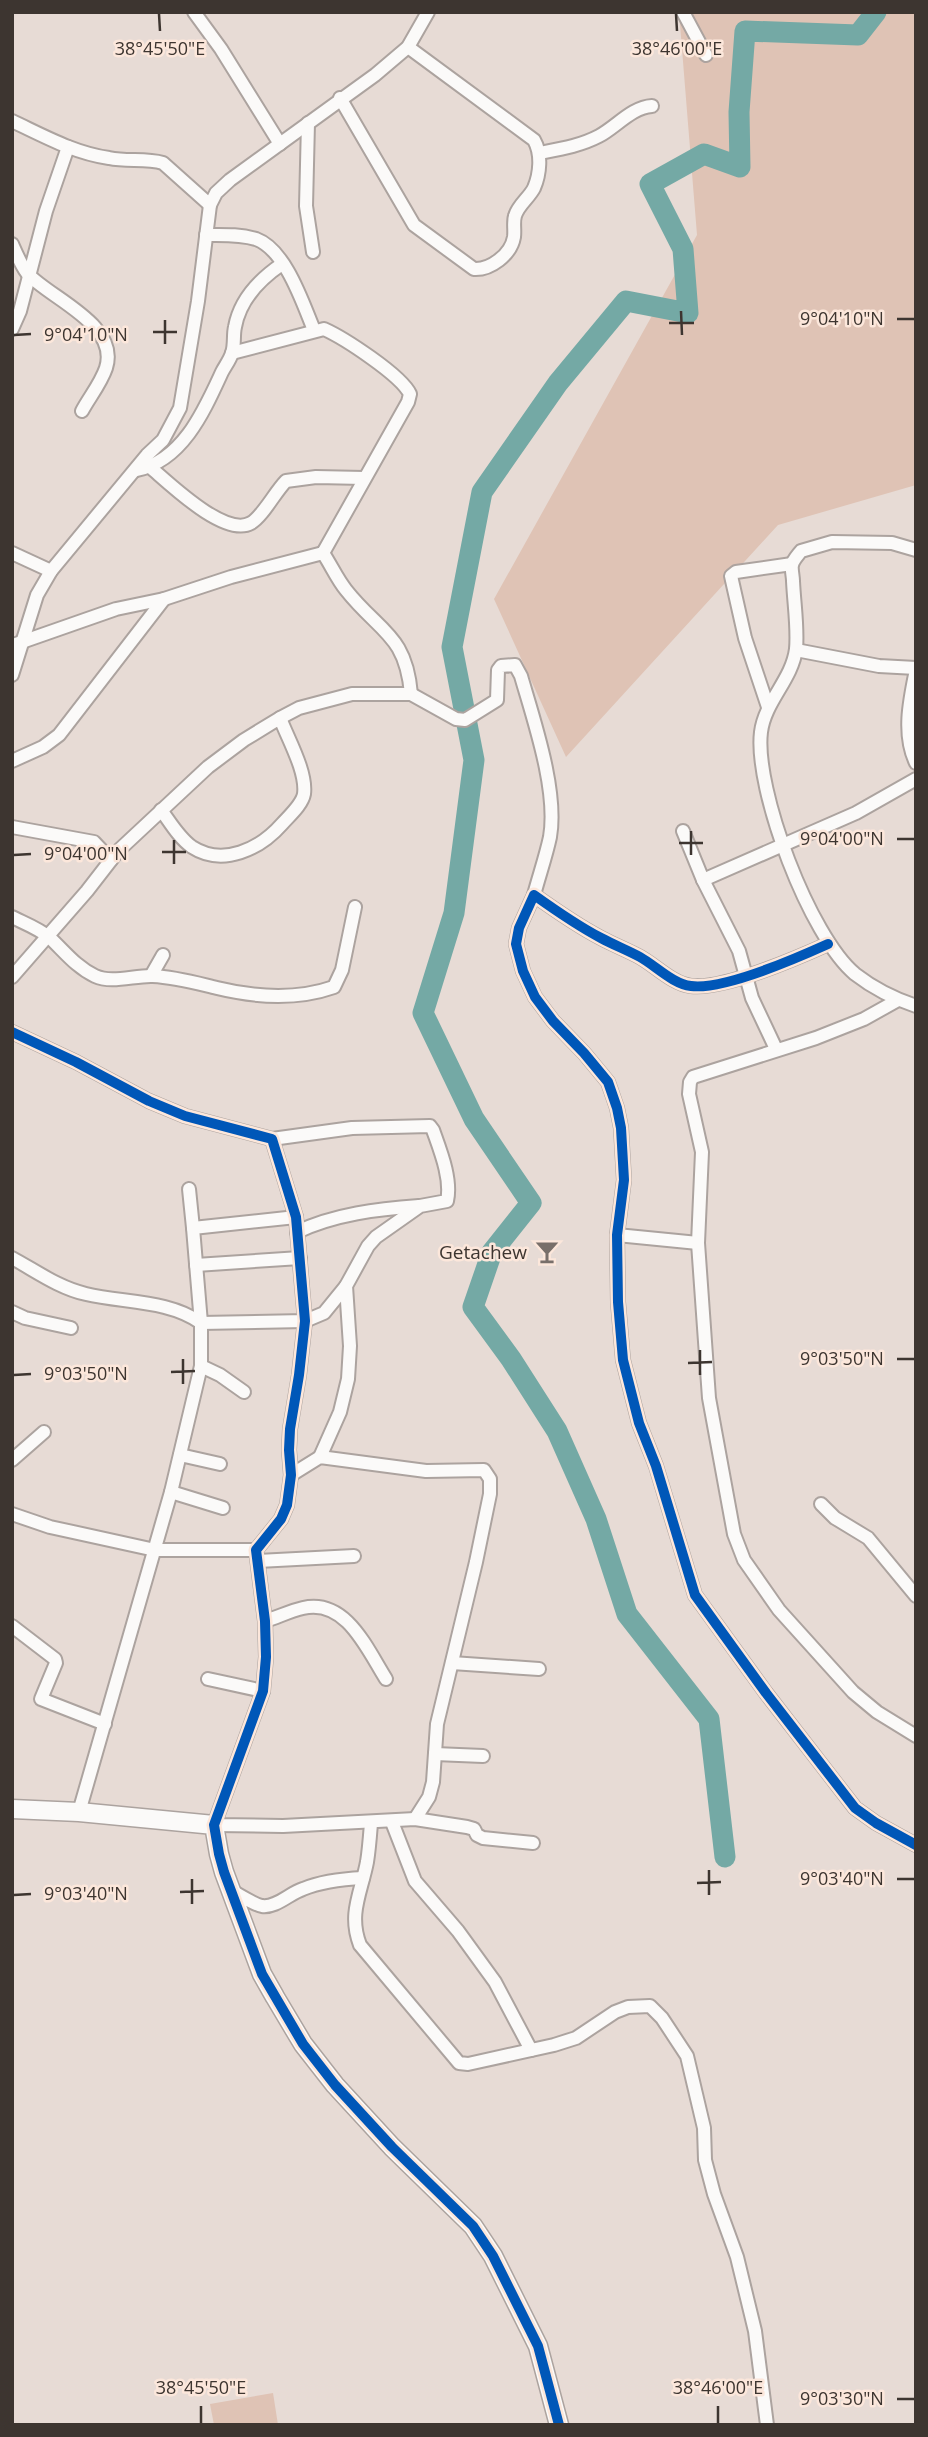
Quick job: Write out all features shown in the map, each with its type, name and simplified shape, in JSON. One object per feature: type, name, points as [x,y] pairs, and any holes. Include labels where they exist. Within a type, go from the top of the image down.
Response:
[{"type":"street","points":[[143,468],[147,455],[163,440],[180,408],[198,301],[210,205],[216,193],[375,75],[408,47],[428,12]]},
{"type":"street","points":[[683,12],[706,55]]},
{"type":"street","points":[[198,14],[279,144]]},
{"type":"street","points":[[341,99],[414,225],[474,270],[494,265],[511,246],[514,217],[534,189],[539,153],[534,140],[408,47]]},
{"type":"street","points":[[539,153],[577,146],[625,120],[636,110],[652,106]]},
{"type":"street","points":[[12,121],[68,147],[108,158],[154,160],[163,163],[210,205]]},
{"type":"street","points":[[308,123],[306,206],[313,252]]},
{"type":"street","points":[[12,329],[20,311],[46,211],[68,147]]},
{"type":"street","points":[[206,235],[234,235],[258,239],[274,252],[290,275],[314,330]]},
{"type":"street","points":[[12,244],[29,274],[96,329],[104,342],[107,352],[106,368],[82,411]]},
{"type":"street","points":[[12,675],[16,644],[37,595],[51,571],[143,468],[185,439],[203,415],[232,354],[235,324],[247,296],[265,276],[282,264]]},
{"type":"street","points":[[16,644],[116,609],[163,600],[231,577],[323,553],[408,402],[410,394],[407,386],[324,329],[232,354]]},
{"type":"street","points":[[143,468],[206,513],[244,526],[254,522],[286,481],[316,477],[364,478]]},
{"type":"street","points":[[916,550],[892,543],[832,542],[801,551],[792,564],[796,650],[789,671],[768,707],[760,751],[783,846],[828,944],[855,974],[898,1000],[916,1006]]},
{"type":"street","points":[[12,553],[51,571]]},
{"type":"street","points":[[323,553],[345,589],[393,638],[404,656],[411,694]]},
{"type":"street","points":[[768,707],[745,638],[731,576],[746,570],[792,564]]},
{"type":"street","points":[[12,761],[43,747],[59,735],[163,600]]},
{"type":"street","points":[[796,650],[879,666],[916,669],[909,703],[909,737],[916,763]]},
{"type":"street","points":[[12,976],[111,860],[161,810],[217,760],[244,740],[299,708],[352,694],[411,694],[456,719],[465,720],[497,700],[498,670],[501,666],[515,665],[521,676],[544,761],[552,807],[550,836],[534,895],[519,928],[516,944],[523,971],[535,997],[608,1082],[617,1108],[624,1180],[617,1234],[618,1302],[627,1381],[695,1595],[855,1808],[916,1845]]},
{"type":"street","points":[[161,810],[186,842],[205,853],[222,856],[243,853],[269,839],[302,801],[304,793],[303,776],[280,718]]},
{"type":"street","points":[[703,880],[856,813],[916,779]]},
{"type":"street","points":[[12,827],[94,842],[111,860]]},
{"type":"street","points":[[683,831],[703,880],[739,951],[752,998],[776,1049]]},
{"type":"street","points":[[534,895],[599,937],[689,986],[702,986],[747,975],[828,944]]},
{"type":"street","points":[[12,917],[48,936],[64,953],[96,977],[113,979],[150,976],[272,996],[307,994],[334,987],[342,970],[355,907]]},
{"type":"street","points":[[150,976],[163,955]]},
{"type":"street","points":[[898,1000],[852,1024],[816,1038],[698,1074],[690,1082],[691,1105],[702,1152],[698,1243],[709,1398],[734,1534],[744,1560],[779,1610],[853,1692],[877,1712],[916,1736]]},
{"type":"street","points":[[12,1032],[149,1101],[185,1116],[272,1139],[352,1128],[430,1126],[443,1161],[449,1195],[447,1201],[369,1210],[313,1225],[297,1233]]},
{"type":"street","points":[[272,1139],[296,1217],[304,1321],[290,1429],[291,1475],[288,1505],[257,1556],[267,1657],[263,1691],[214,1825],[219,1854],[262,1974],[303,2044],[335,2085],[392,2147],[473,2226],[493,2256],[538,2346],[559,2425]]},
{"type":"street","points":[[79,1812],[171,1492],[201,1366],[201,1323],[188,1189]]},
{"type":"street","points":[[12,1258],[58,1284],[85,1294],[187,1312],[201,1323],[304,1321],[324,1313],[346,1286],[368,1246],[419,1206]]},
{"type":"street","points":[[192,1227],[296,1217]]},
{"type":"street","points":[[617,1234],[698,1243]]},
{"type":"street","points":[[196,1265],[300,1258]]},
{"type":"street","points":[[291,1475],[320,1457],[340,1412],[348,1379],[350,1346],[346,1286]]},
{"type":"street","points":[[12,1312],[25,1318],[71,1328]]},
{"type":"street","points":[[201,1366],[220,1375],[244,1392]]},
{"type":"street","points":[[12,1460],[44,1432]]},
{"type":"street","points":[[180,1455],[220,1464]]},
{"type":"street","points":[[320,1457],[426,1471],[484,1470],[490,1479],[490,1494],[476,1562],[437,1724],[433,1782],[429,1797],[415,1819]]},
{"type":"street","points":[[171,1492],[223,1508]]},
{"type":"street","points":[[821,1504],[835,1518],[868,1538],[916,1596]]},
{"type":"street","points":[[12,1514],[50,1527],[155,1550],[257,1556],[354,1556]]},
{"type":"street","points":[[265,1621],[304,1608],[329,1609],[345,1618],[386,1679]]},
{"type":"street","points":[[12,1626],[55,1659],[56,1663],[41,1699],[105,1724]]},
{"type":"street","points":[[452,1663],[540,1669]]},
{"type":"street","points":[[208,1679],[263,1691]]},
{"type":"street","points":[[435,1754],[483,1756]]},
{"type":"street","points":[[12,1809],[79,1812],[214,1825],[283,1826],[415,1819],[467,1827],[474,1829],[477,1835],[483,1838],[533,1843]]},
{"type":"street","points":[[392,1822],[415,1881],[458,1931],[495,1982],[531,2050]]},
{"type":"street","points":[[371,1823],[355,1910],[354,1930],[359,1945],[459,2063],[468,2064],[576,2038],[615,2012],[638,2006],[650,2007],[662,2018],[687,2056],[704,2128],[705,2160],[714,2194],[737,2257],[755,2330],[767,2425]]},
{"type":"street","points":[[232,1891],[262,1906],[275,1904],[288,1895],[322,1883],[363,1878]]},
{"type":"shaded area","points":[[679,12],[916,12],[916,485],[778,525],[566,757],[494,599],[697,235]]},
{"type":"shaded area","points":[[273,2393],[278,2425],[214,2425],[210,2404]]},
{"type":"waterway","points":[[725,1857],[709,1719],[627,1614],[596,1519],[557,1431],[511,1359],[473,1307],[492,1252],[531,1203],[474,1119],[423,1013],[454,913],[474,760],[452,647],[482,492],[558,383],[626,301],[688,313],[683,249],[650,184],[704,154],[740,167],[739,112],[745,31],[858,35],[876,12]]},
{"type":"cycle path","points":[[828,944],[740,978],[705,986],[684,985],[640,957],[592,933],[534,895],[519,928],[516,944],[523,971],[535,997],[608,1082],[617,1108],[624,1180],[617,1235],[618,1302],[623,1360],[639,1423],[656,1466],[695,1595],[855,1808],[916,1845]]},
{"type":"cycle path","points":[[12,1032],[149,1101],[185,1116],[272,1139],[296,1217],[305,1321],[290,1429],[291,1475],[287,1505],[281,1519],[256,1550],[265,1621],[263,1691],[214,1825],[219,1854],[262,1974],[303,2044],[335,2085],[392,2147],[473,2226],[493,2256],[538,2346],[559,2425]]},
{"type":"place","name":"Getachew","points":[[547,1252]]}]
